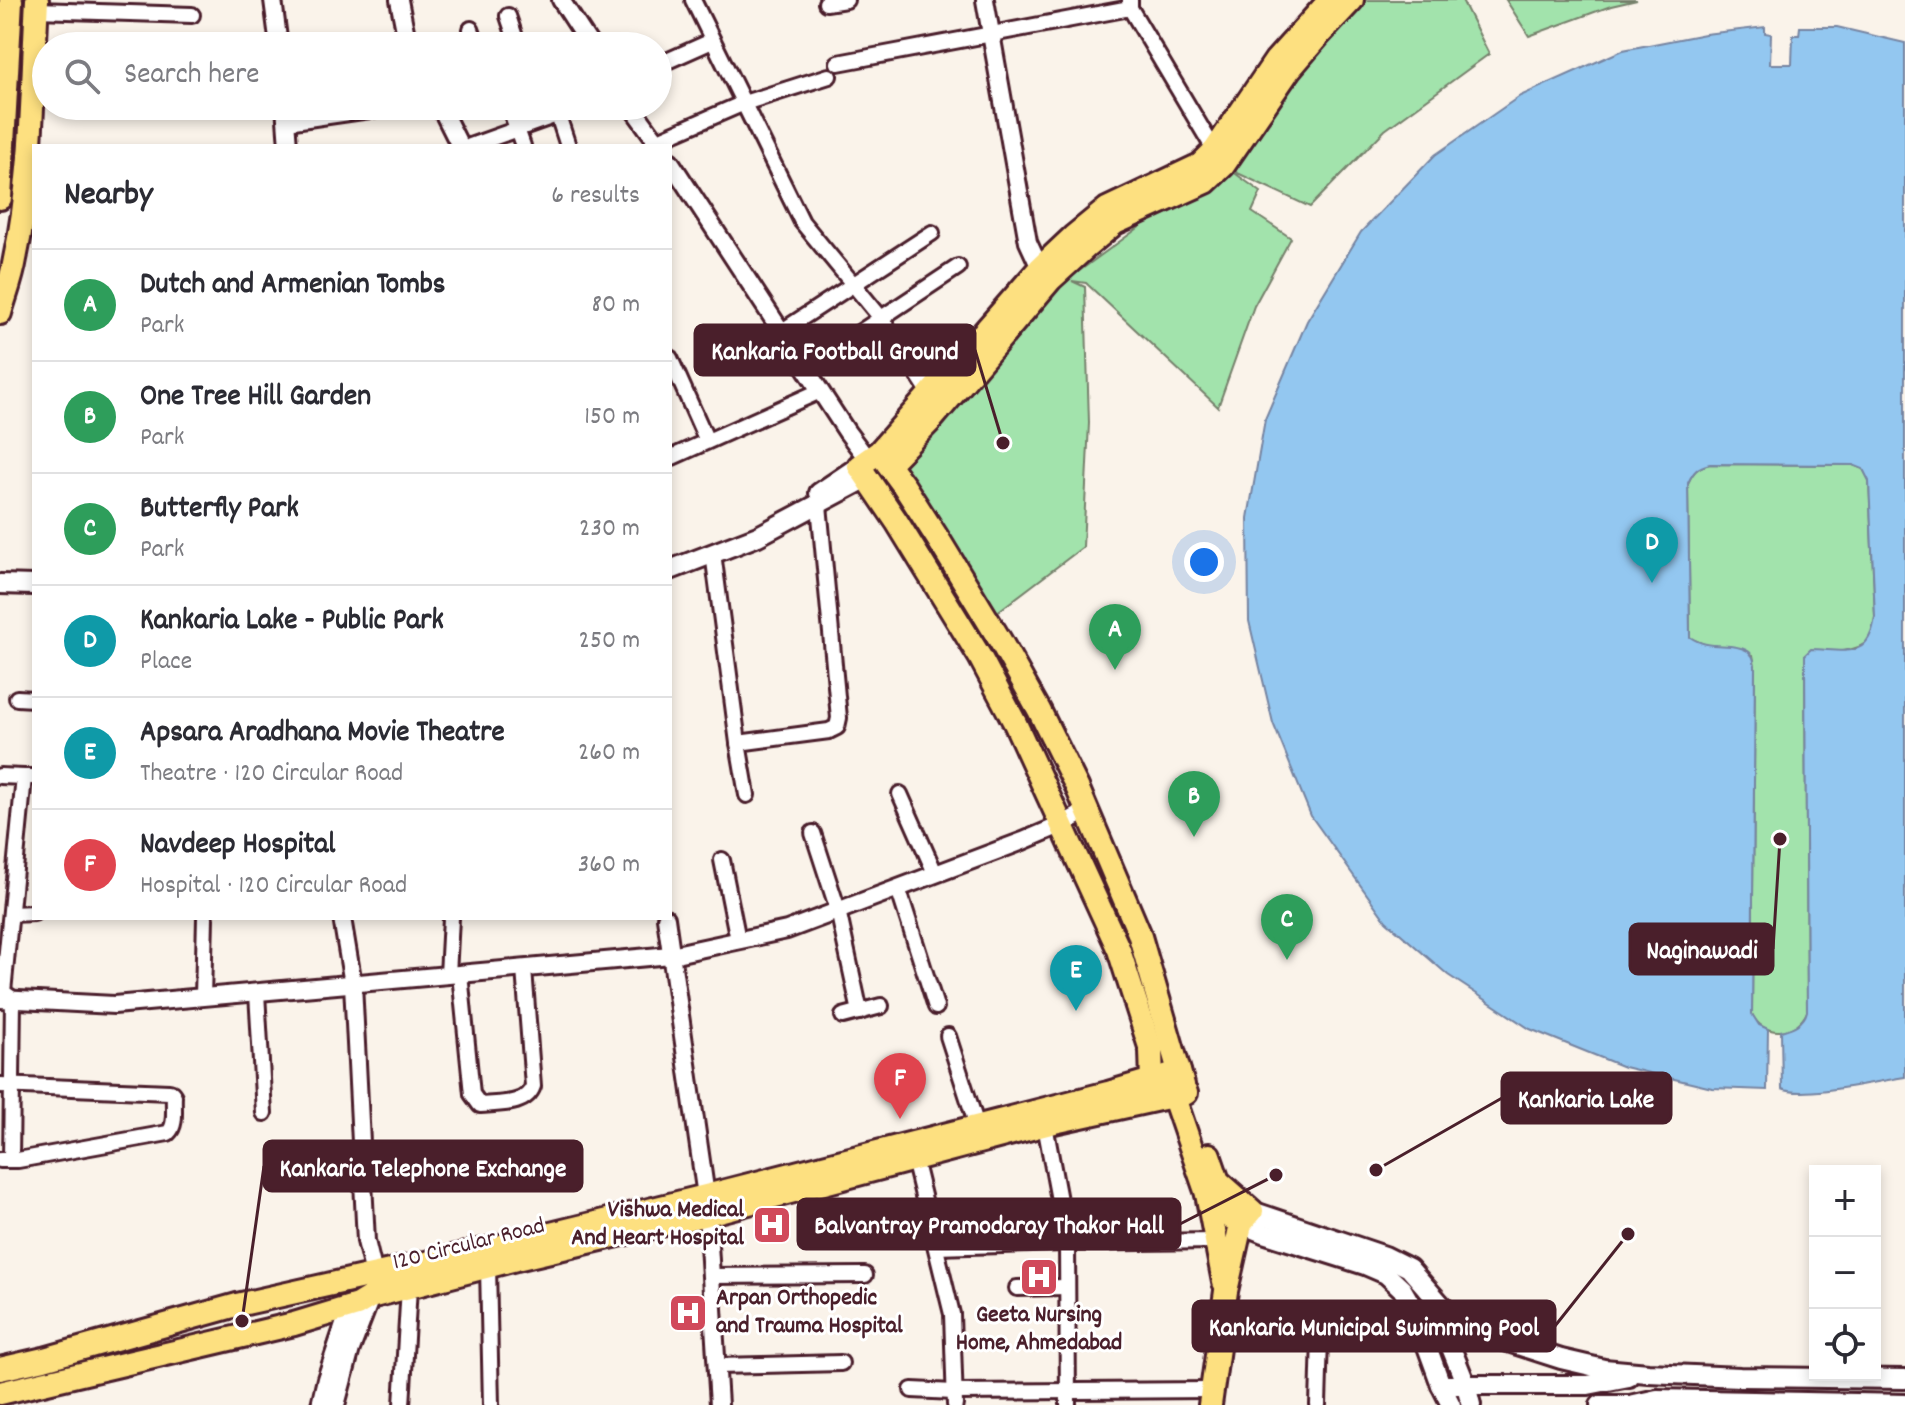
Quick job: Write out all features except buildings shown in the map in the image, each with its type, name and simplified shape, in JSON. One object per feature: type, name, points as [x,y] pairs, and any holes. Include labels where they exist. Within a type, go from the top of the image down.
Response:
[{"type":"main road","points":[[0,198],[11,0]]},
{"type":"main road","points":[[672,557],[753,526],[873,464],[931,395],[1045,274],[1115,223],[1206,182],[1276,60],[1330,0]]},
{"type":"main road","points":[[1219,158],[1289,70],[1352,0]]},
{"type":"main road","points":[[37,5],[39,32]]},
{"type":"main road","points":[[0,313],[15,262],[28,150],[35,120]]},
{"type":"main road","points":[[672,569],[758,536],[819,505],[932,419],[1045,274]]},
{"type":"main road","points":[[873,464],[940,542],[1039,710],[1087,811],[1139,933],[1207,1194],[1226,1291]]},
{"type":"main road","points":[[873,464],[897,522],[980,657],[1063,824],[1119,950],[1151,1050],[1152,1081],[1180,1087]]},
{"type":"main road","points":[[0,584],[32,585]]},
{"type":"main road","points":[[0,596],[32,596]]},
{"type":"main road","name":"120 Circular Road","points":[[12,1396],[294,1324],[409,1287],[593,1240],[977,1126],[1152,1081]]},
{"type":"main road","points":[[1180,1087],[1218,1181],[1246,1218],[1263,1233],[1386,1274],[1402,1289],[1413,1308],[1451,1405]]},
{"type":"main road","name":"120 Circular Road","points":[[1,1365],[44,1359],[237,1305],[365,1276],[914,1159],[1180,1087]]},
{"type":"main road","points":[[1207,1194],[1232,1218],[1246,1218],[1385,1256],[1409,1268],[1450,1315],[1502,1340],[1561,1359],[1604,1369],[1657,1374],[1905,1379]]},
{"type":"main road","points":[[1211,1398],[1226,1291],[1246,1218]]},
{"type":"main road","points":[[335,1405],[365,1276]]},
{"type":"main road","points":[[1430,1294],[1471,1405]]},
{"type":"main road","points":[[321,1405],[327,1379],[360,1302]]},
{"type":"main road","points":[[1441,1385],[1588,1385],[1657,1374]]},
{"type":"main road","points":[[1657,1374],[1666,1400]]},
{"type":"main road","points":[[1600,1405],[1666,1400],[1905,1404]]},
{"type":"street","points":[[273,0],[277,32]]},
{"type":"street","points":[[399,0],[405,32]]},
{"type":"street","points":[[561,0],[582,32]]},
{"type":"street","points":[[693,0],[802,222],[881,318],[931,395]]},
{"type":"street","points":[[826,3],[846,0]]},
{"type":"street","points":[[985,0],[1028,242],[1045,274]]},
{"type":"street","points":[[838,63],[1130,4],[1219,158]]},
{"type":"street","points":[[37,5],[192,15]]},
{"type":"street","points":[[508,16],[513,32]]},
{"type":"street","points":[[672,59],[712,41]]},
{"type":"street","points":[[641,120],[658,144],[744,103],[829,76]]},
{"type":"street","points":[[286,120],[288,144]]},
{"type":"street","points":[[447,120],[459,144]]},
{"type":"street","points":[[514,120],[522,144]]},
{"type":"street","points":[[476,144],[536,120]]},
{"type":"street","points":[[559,120],[567,144]]},
{"type":"street","points":[[2,149],[28,150]]},
{"type":"street","points":[[672,164],[847,432],[873,464]]},
{"type":"street","points":[[782,331],[932,233]]},
{"type":"street","points":[[806,368],[958,267]]},
{"type":"street","points":[[672,362],[707,441]]},
{"type":"street","points":[[672,457],[820,391]]},
{"type":"street","points":[[738,743],[829,731],[837,727],[839,718],[819,505]]},
{"type":"street","points":[[713,553],[747,795]]},
{"type":"street","points":[[17,698],[32,699]]},
{"type":"street","points":[[0,776],[29,777],[3,992],[6,999],[6,1086],[6,1160],[168,1133],[173,1125],[174,1096],[169,1092],[6,1086]]},
{"type":"street","points":[[900,794],[935,873]]},
{"type":"street","points":[[6,999],[114,1005],[671,955],[787,930],[1063,824],[1087,811]]},
{"type":"street","points":[[813,833],[838,910],[860,1012]]},
{"type":"street","points":[[722,860],[738,940]]},
{"type":"street","points":[[898,888],[936,1007]]},
{"type":"street","points":[[11,914],[32,913]]},
{"type":"street","points":[[203,997],[205,920]]},
{"type":"street","points":[[342,920],[353,984],[366,1241],[365,1276]]},
{"type":"street","points":[[451,920],[454,975],[472,1094],[480,1105],[524,1100],[533,1086],[524,969]]},
{"type":"street","points":[[666,920],[706,1205],[719,1405]]},
{"type":"street","points":[[257,993],[264,1113]]},
{"type":"street","points":[[843,1016],[881,1006]]},
{"type":"street","points":[[948,1036],[977,1126]]},
{"type":"street","points":[[1045,1125],[1067,1243],[1068,1398]]},
{"type":"street","points":[[914,1159],[952,1314],[955,1398]]},
{"type":"street","points":[[936,1247],[1216,1241]]},
{"type":"street","points":[[488,1267],[491,1405]]},
{"type":"street","points":[[711,1276],[865,1275]]},
{"type":"street","points":[[402,1405],[409,1287]]},
{"type":"street","points":[[1017,1288],[1067,1287]]},
{"type":"street","points":[[1219,1338],[1373,1338],[1421,1330]]},
{"type":"street","points":[[1318,1405],[1320,1337]]},
{"type":"street","points":[[717,1366],[841,1363]]},
{"type":"street","points":[[912,1390],[955,1398],[1211,1398]]},
{"type":"green space","points":[[1361,0],[1462,0],[1489,54],[1385,130],[1310,207],[1229,169],[1261,192],[1252,212],[1291,238],[1254,306],[1218,407],[1086,283],[1072,281],[1085,287],[1089,423],[1083,547],[996,613],[901,462],[1067,280],[1223,166]]},
{"type":"green space","points":[[1506,0],[1637,0],[1611,6],[1529,36]]},
{"type":"green space","points":[[1710,464],[1853,465],[1863,469],[1869,480],[1875,617],[1873,633],[1868,641],[1856,648],[1805,655],[1807,1012],[1796,1026],[1780,1031],[1764,1027],[1752,1014],[1753,655],[1733,647],[1706,645],[1690,638],[1688,483],[1696,470]]},
{"type":"water","points":[[1765,27],[1765,33],[1771,34],[1770,64],[1792,64],[1793,35],[1799,35],[1800,27],[1837,27],[1905,43],[1905,1077],[1806,1092],[1782,1089],[1781,1031],[1800,1022],[1807,1011],[1805,655],[1811,649],[1854,650],[1867,640],[1872,631],[1875,617],[1869,481],[1863,469],[1853,465],[1710,464],[1696,470],[1688,483],[1690,637],[1705,644],[1740,647],[1752,655],[1755,666],[1752,1014],[1759,1025],[1768,1029],[1767,1090],[1712,1088],[1624,1067],[1530,1029],[1448,975],[1386,921],[1311,816],[1273,723],[1249,621],[1248,518],[1265,419],[1307,321],[1361,232],[1435,155],[1520,96],[1623,50],[1705,34]]},
{"type":"place","name":"Kankaria Football Ground","points":[[1003,443]]},
{"type":"place","name":"Kankaria Lake - Public Park","points":[[1652,583]]},
{"type":"place","name":"Dutch and Armenian Tombs","points":[[1115,670]]},
{"type":"place","name":"One Tree Hill Garden","points":[[1194,837]]},
{"type":"place","name":"Naginawadi","points":[[1780,839]]},
{"type":"place","name":"Butterfly Park","points":[[1287,960]]},
{"type":"place","name":"Apsara Aradhana Movie Theatre","points":[[1076,1011]]},
{"type":"place","name":"Navdeep Hospital","points":[[900,1119]]},
{"type":"place","name":"Kankaria Lake","points":[[1376,1170]]},
{"type":"place","name":"Balvantray Pramodaray Thakor Hall","points":[[1276,1175]]},
{"type":"place","name":"Vishwa Medical And Heart Hospital","points":[[772,1225]]},
{"type":"place","name":"Kankaria Municipal Swimming Pool","points":[[1628,1234]]},
{"type":"place","name":"Geeta Nursing Home, Ahmedabad","points":[[1039,1277]]},
{"type":"place","name":"Arpan Orthopedic and Trauma Hospital","points":[[688,1313]]},
{"type":"place","name":"Kankaria Telephone Exchange","points":[[242,1321]]}]
